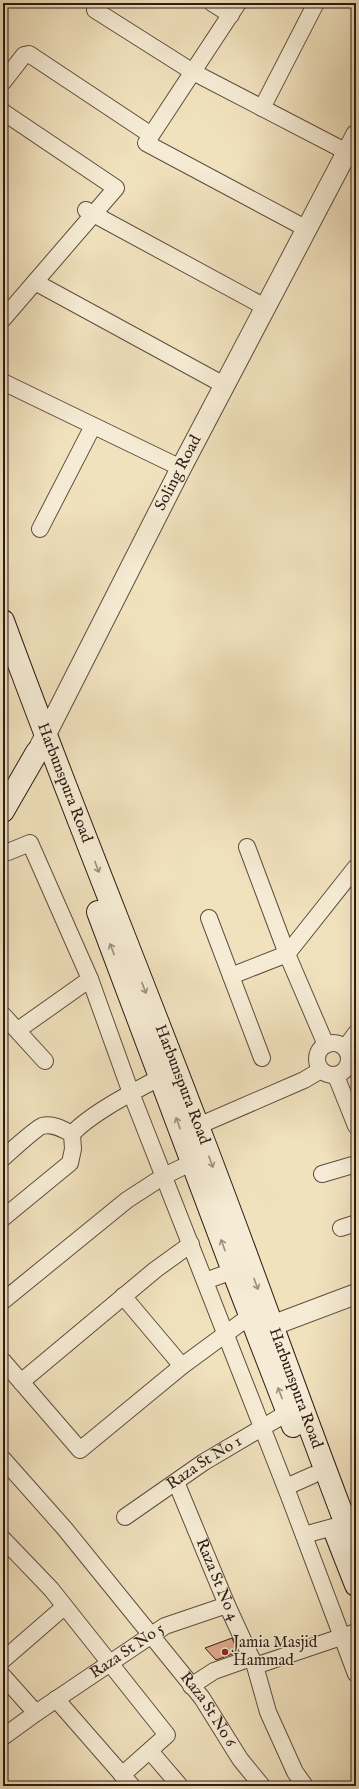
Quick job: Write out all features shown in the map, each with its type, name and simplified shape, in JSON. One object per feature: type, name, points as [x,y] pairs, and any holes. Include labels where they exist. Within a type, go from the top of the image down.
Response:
[{"type":"main road","name":"Harbunspura Road","points":[[3,621],[41,744],[161,1077],[250,1316],[294,1409],[356,1550]]},
{"type":"main road","name":"Harbunspura Road","points":[[3,662],[41,744],[198,1126],[272,1326],[313,1474],[356,1585]]},
{"type":"main road","name":"Soling Road","points":[[3,811],[41,744]]},
{"type":"street","points":[[212,3],[235,9],[146,142],[148,145],[307,229]]},
{"type":"street","points":[[262,108],[316,3]]},
{"type":"street","points":[[96,10],[193,72],[262,108],[353,142]]},
{"type":"street","points":[[3,82],[24,55],[29,54],[151,135]]},
{"type":"street","points":[[3,112],[116,188],[90,212],[3,319]]},
{"type":"street","name":"Soling Road","points":[[41,744],[224,385],[353,142]]},
{"type":"street","points":[[90,212],[265,307]]},
{"type":"street","points":[[34,282],[224,385]]},
{"type":"street","points":[[3,382],[181,468]]},
{"type":"street","points":[[40,529],[93,426]]},
{"type":"street","points":[[3,849],[8,852],[30,843],[90,978],[131,1093],[304,1535],[349,1635],[356,1674]]},
{"type":"street","points":[[247,847],[287,954],[326,1045]]},
{"type":"street","points":[[231,976],[287,954],[356,867]]},
{"type":"street","points":[[209,918],[262,1058]]},
{"type":"street","points":[[18,1030],[90,978]]},
{"type":"street","points":[[3,1015],[45,1061]]},
{"type":"street","points":[[350,1054],[339,1044],[332,1043],[320,1049],[317,1056],[317,1064],[326,1074],[336,1076],[344,1072],[348,1066],[356,1033]]},
{"type":"street","points":[[198,1126],[304,1080],[321,1070]]},
{"type":"street","points":[[336,1076],[356,1126]]},
{"type":"street","points":[[3,1218],[70,1163],[73,1149],[72,1134],[79,1126],[131,1093],[161,1077]]},
{"type":"street","points":[[3,1158],[42,1126],[52,1126],[72,1134]]},
{"type":"street","points":[[3,1301],[127,1200],[164,1176],[193,1162]]},
{"type":"street","points":[[322,1174],[356,1164]]},
{"type":"street","points":[[21,1382],[123,1296],[190,1244]]},
{"type":"street","points":[[205,1281],[233,1271]]},
{"type":"street","points":[[272,1326],[356,1294]]},
{"type":"street","points":[[123,1296],[182,1366]]},
{"type":"street","points":[[3,1361],[80,1450],[182,1366],[250,1316]]},
{"type":"street","name":"Raza St No 1","points":[[125,1516],[204,1462],[294,1409]]},
{"type":"street","name":"Raza St No 6","points":[[3,1459],[65,1530],[202,1698],[240,1759],[262,1786]]},
{"type":"street","points":[[286,1487],[313,1474]]},
{"type":"street","name":"Raza St No 4","points":[[176,1482],[227,1605],[253,1662],[268,1712],[295,1772],[305,1786]]},
{"type":"street","points":[[304,1535],[333,1527]]},
{"type":"street","points":[[3,1539],[50,1589],[167,1735],[150,1751],[127,1780],[56,1699]]},
{"type":"street","name":"Raza St No 5","points":[[3,1737],[56,1699],[165,1626],[227,1605]]},
{"type":"street","points":[[3,1660],[64,1607]]},
{"type":"street","points":[[191,1686],[214,1671],[253,1662],[349,1635]]},
{"type":"street","points":[[3,1676],[36,1713]]},
{"type":"street","points":[[150,1751],[180,1786]]},
{"type":"building","name":"Jamia Masjid Hammad","points":[[232,1638],[238,1652],[216,1660],[205,1648]]},
{"type":"place","name":"Jamia Masjid Hammad","points":[[225,1652]]}]
